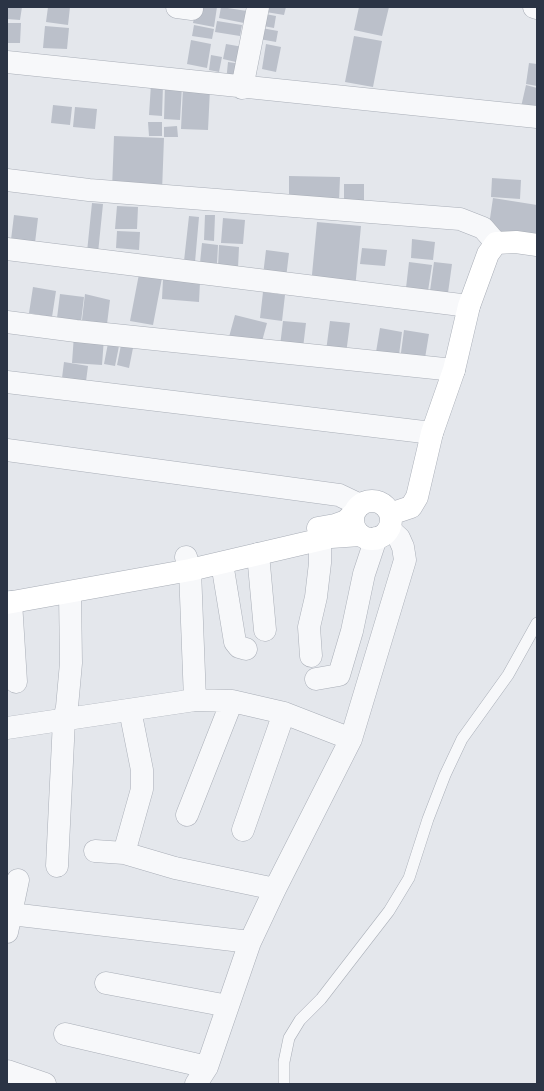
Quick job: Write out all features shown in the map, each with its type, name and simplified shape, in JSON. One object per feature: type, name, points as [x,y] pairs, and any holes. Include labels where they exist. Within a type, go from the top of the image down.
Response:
[{"type":"main road","points":[[8,598],[84,578],[188,564],[222,563],[320,540],[379,529],[411,507],[417,497],[432,433],[454,370],[470,306],[488,254],[496,243],[516,242],[537,245]]},
{"type":"main road","points":[[8,598],[70,593],[188,564],[335,525],[346,521],[357,509],[368,501],[378,501],[386,506],[379,529]]},
{"type":"main road","points":[[357,509],[353,520],[355,528],[379,529]]},
{"type":"street","points":[[242,88],[258,7]]},
{"type":"street","points":[[7,62],[242,88],[537,117]]},
{"type":"street","points":[[7,180],[97,190],[460,219],[483,228],[496,243]]},
{"type":"street","points":[[7,249],[470,306]]},
{"type":"street","points":[[7,322],[76,331],[454,370]]},
{"type":"street","points":[[7,382],[432,433]]},
{"type":"street","points":[[7,450],[338,495],[357,509]]},
{"type":"street","points":[[65,1034],[202,1075],[250,942],[275,889],[351,739],[405,560],[404,547],[399,538],[379,529],[364,574],[352,631],[339,675],[316,679]]},
{"type":"street","points":[[311,656],[309,627],[320,570],[320,540]]},
{"type":"street","points":[[258,554],[265,630]]},
{"type":"street","points":[[222,563],[236,642],[239,647],[246,649]]},
{"type":"street","points":[[188,564],[195,700]]},
{"type":"street","points":[[57,866],[64,720],[67,707],[71,663],[70,593]]},
{"type":"street","points":[[8,598],[16,682]]},
{"type":"street","points":[[7,728],[195,700],[232,701],[284,713],[351,739]]},
{"type":"street","points":[[187,815],[232,701]]},
{"type":"street","points":[[124,853],[142,789],[142,770],[130,710]]},
{"type":"street","points":[[243,830],[284,713]]},
{"type":"street","points":[[95,852],[124,853],[175,868],[275,889]]},
{"type":"street","points":[[18,880],[9,923],[250,942]]},
{"type":"street","points":[[106,983],[228,1006]]},
{"type":"street","points":[[7,1071],[45,1084]]},
{"type":"lane","points":[[284,1084],[284,1062],[290,1038],[300,1020],[321,999],[389,911],[409,878],[445,775],[462,739],[508,675],[537,623]]},
{"type":"building","points":[[7,7],[22,7],[20,20],[7,19]]},
{"type":"building","points":[[48,7],[70,7],[68,25],[46,22]]},
{"type":"building","points":[[196,7],[217,7],[214,27],[193,23]]},
{"type":"building","points":[[221,7],[247,11],[244,23],[219,18]]},
{"type":"building","points":[[261,7],[286,7],[284,15],[260,11]]},
{"type":"building","points":[[359,7],[389,7],[382,36],[354,30]]},
{"type":"building","points":[[260,13],[276,16],[274,28],[258,25]]},
{"type":"building","points":[[217,21],[242,25],[240,36],[215,32]]},
{"type":"building","points":[[7,23],[21,23],[20,43],[7,43]]},
{"type":"building","points":[[194,25],[214,29],[212,39],[192,36]]},
{"type":"building","points":[[45,26],[69,28],[67,49],[43,48]]},
{"type":"building","points":[[256,27],[278,31],[276,42],[254,38]]},
{"type":"building","points":[[354,36],[382,41],[373,87],[345,82]]},
{"type":"building","points":[[191,40],[211,44],[207,68],[187,64]]},
{"type":"building","points":[[226,44],[243,47],[240,63],[223,59]]},
{"type":"building","points":[[266,44],[281,47],[276,72],[262,69]]},
{"type":"building","points":[[211,55],[222,57],[219,72],[209,70]]},
{"type":"building","points":[[228,62],[242,64],[239,83],[226,82]]},
{"type":"building","points":[[529,63],[537,64],[537,86],[526,84]]},
{"type":"building","points":[[151,84],[163,85],[162,116],[149,115]]},
{"type":"building","points":[[165,85],[182,86],[180,120],[164,119]]},
{"type":"building","points":[[526,85],[537,88],[537,111],[521,107]]},
{"type":"building","points":[[183,88],[210,89],[208,130],[181,129]]},
{"type":"building","points":[[53,105],[72,107],[70,125],[51,123]]},
{"type":"building","points":[[75,107],[97,109],[95,129],[73,127]]},
{"type":"building","points":[[148,122],[162,122],[162,136],[149,136]]},
{"type":"building","points":[[177,126],[178,137],[164,137],[164,127]]},
{"type":"building","points":[[114,136],[164,138],[162,191],[112,189]]},
{"type":"building","points":[[289,176],[340,177],[339,202],[289,200]]},
{"type":"building","points":[[492,178],[521,180],[520,199],[491,197]]},
{"type":"building","points":[[344,184],[364,184],[364,208],[344,208]]},
{"type":"building","points":[[493,198],[537,205],[536,240],[488,232]]},
{"type":"building","points":[[92,203],[103,204],[98,253],[87,252]]},
{"type":"building","points":[[117,206],[138,207],[137,229],[115,229]]},
{"type":"building","points":[[14,215],[38,218],[34,251],[10,248]]},
{"type":"building","points":[[205,215],[215,215],[214,241],[204,240]]},
{"type":"building","points":[[189,216],[199,217],[195,262],[184,261]]},
{"type":"building","points":[[223,218],[245,220],[243,244],[221,243]]},
{"type":"building","points":[[317,222],[361,226],[355,289],[311,285]]},
{"type":"building","points":[[117,231],[140,232],[139,250],[116,248]]},
{"type":"building","points":[[412,239],[435,242],[433,260],[411,258]]},
{"type":"building","points":[[202,243],[218,245],[217,264],[200,263]]},
{"type":"building","points":[[219,245],[239,247],[238,268],[218,267]]},
{"type":"building","points":[[362,248],[387,250],[385,266],[360,264]]},
{"type":"building","points":[[266,250],[289,253],[286,278],[263,275]]},
{"type":"building","points":[[409,262],[432,265],[428,291],[406,288]]},
{"type":"building","points":[[434,262],[452,264],[448,293],[430,291]]},
{"type":"building","points":[[139,274],[162,278],[153,325],[130,321]]},
{"type":"building","points":[[163,279],[200,282],[199,302],[162,299]]},
{"type":"building","points":[[33,287],[56,291],[52,317],[29,313]]},
{"type":"building","points":[[263,292],[285,295],[282,321],[260,318]]},
{"type":"building","points":[[60,294],[84,297],[81,322],[57,318]]},
{"type":"building","points":[[85,294],[110,300],[107,324],[82,320]]},
{"type":"building","points":[[235,315],[267,323],[261,345],[229,337]]},
{"type":"building","points":[[283,321],[306,323],[303,348],[280,346]]},
{"type":"building","points":[[330,321],[350,323],[346,354],[326,351]]},
{"type":"building","points":[[380,328],[402,332],[399,355],[376,352]]},
{"type":"building","points":[[404,330],[429,334],[424,364],[400,360]]},
{"type":"building","points":[[74,335],[104,338],[102,365],[72,363]]},
{"type":"building","points":[[109,338],[120,341],[115,366],[104,364]]},
{"type":"building","points":[[122,340],[134,343],[129,368],[117,365]]},
{"type":"building","points":[[64,362],[88,366],[85,389],[61,386]]}]
